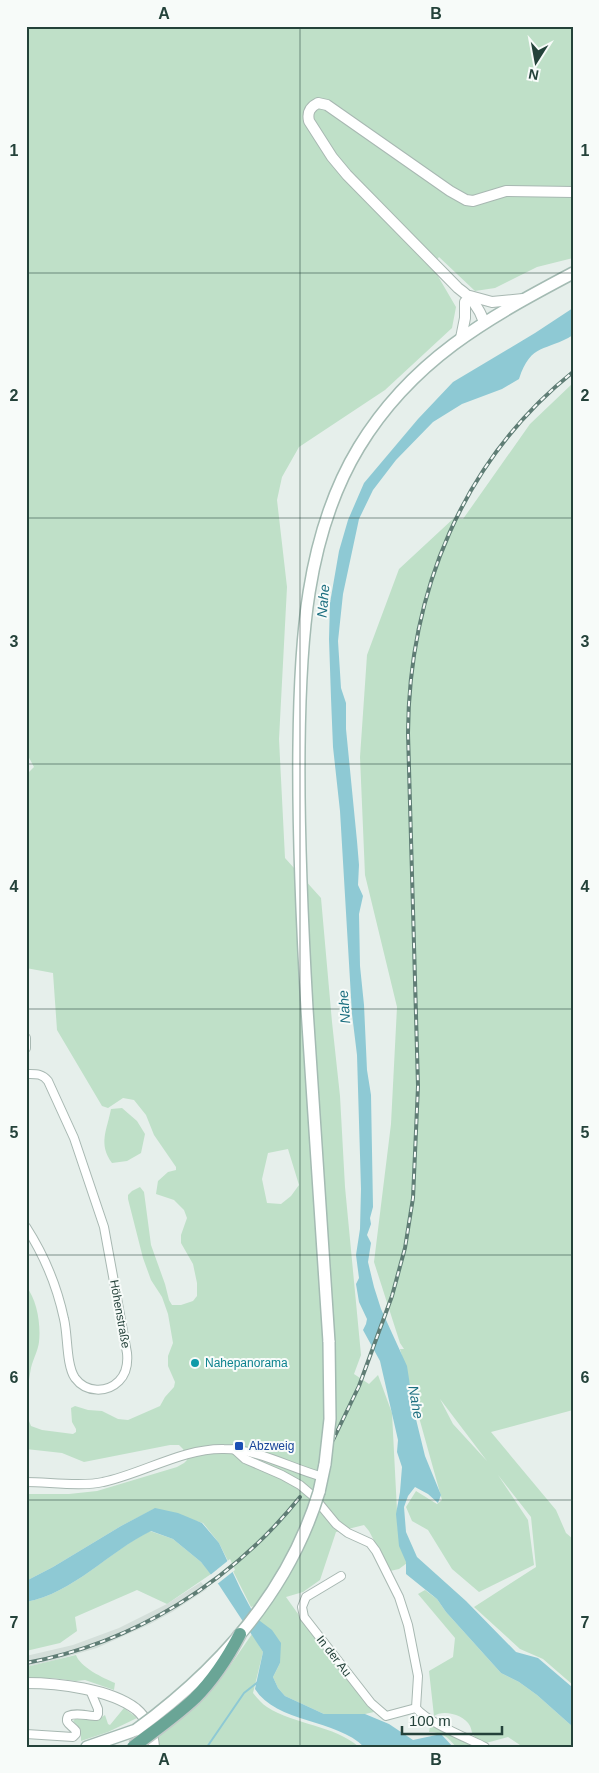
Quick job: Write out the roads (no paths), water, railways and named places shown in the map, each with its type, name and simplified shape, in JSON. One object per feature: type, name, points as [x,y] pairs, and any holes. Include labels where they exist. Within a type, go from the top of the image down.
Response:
[{"type":"main road","points":[[134,1747],[196,1697],[217,1672],[240,1634],[270,1594],[289,1563],[307,1526],[319,1492],[325,1464],[330,1420],[331,1382],[303,930],[299,806],[301,677],[304,636],[309,592],[318,548],[341,481],[358,448],[381,415],[408,382],[461,338],[484,322],[573,273]]},
{"type":"main road","points":[[87,1747],[113,1743],[136,1730],[175,1700],[203,1674],[240,1634]]},
{"type":"street","points":[[484,322],[458,288],[353,181],[332,157],[309,121],[307,116],[311,107],[318,103],[327,105],[450,191],[466,200],[473,201],[506,191],[573,192]]},
{"type":"street","points":[[466,298],[492,302],[523,299]]},
{"type":"street","points":[[461,338],[466,298]]},
{"type":"street","points":[[26,1038],[26,1048]]},
{"type":"street","name":"Höhenstraße","points":[[26,1074],[45,1077],[74,1138],[104,1227],[128,1360],[123,1376],[112,1387],[99,1390],[92,1389],[79,1383],[75,1378],[70,1364],[64,1321],[57,1293],[46,1263],[26,1227]]},
{"type":"street","points":[[26,1482],[98,1483],[205,1450],[234,1449],[323,1477]]},
{"type":"street","points":[[234,1449],[245,1459],[300,1485],[313,1496],[336,1524],[348,1533],[370,1543],[393,1583],[405,1612],[417,1665],[416,1708],[435,1722],[485,1747]]},
{"type":"street","name":"In der Au","points":[[341,1576],[306,1597],[302,1606],[304,1617],[371,1703],[386,1716],[416,1708]]},
{"type":"street","points":[[26,1683],[45,1683],[90,1690],[120,1700],[135,1708],[149,1726],[154,1747]]},
{"type":"street","points":[[26,1734],[70,1738],[75,1736],[76,1731],[66,1721],[68,1716],[73,1714],[97,1716],[98,1714],[98,1709],[90,1690]]},
{"type":"water","points":[[573,308],[573,335],[534,353],[524,367],[519,379],[502,389],[462,404],[433,422],[396,460],[373,490],[359,519],[343,594],[338,641],[341,688],[346,703],[346,729],[359,865],[358,885],[363,896],[359,914],[360,966],[367,1070],[371,1095],[373,1207],[370,1218],[371,1224],[367,1235],[371,1243],[368,1262],[381,1309],[407,1366],[414,1411],[425,1456],[441,1495],[438,1503],[428,1494],[415,1487],[408,1496],[404,1507],[406,1532],[417,1557],[466,1601],[516,1652],[538,1658],[572,1687],[573,1727],[537,1695],[519,1682],[501,1673],[446,1612],[437,1599],[406,1574],[406,1562],[399,1546],[396,1514],[402,1467],[397,1452],[398,1440],[380,1361],[363,1330],[367,1319],[359,1302],[356,1284],[359,1278],[356,1255],[360,1229],[361,1189],[357,1055],[352,1014],[340,811],[333,747],[329,639],[330,603],[339,551],[348,520],[364,483],[418,419],[453,382]]},
{"type":"water","points":[[155,1508],[178,1513],[202,1523],[219,1543],[256,1618],[272,1630],[281,1643],[280,1663],[273,1677],[278,1688],[285,1696],[324,1714],[365,1714],[389,1724],[413,1740],[441,1734],[453,1747],[364,1747],[339,1731],[292,1715],[265,1700],[255,1689],[263,1652],[219,1585],[201,1562],[173,1539],[151,1531],[60,1590],[26,1602],[26,1581]]},
{"type":"waterway","points":[[207,1747],[244,1693],[258,1682]]},
{"type":"railway","points":[[333,1440],[359,1386],[392,1296],[405,1248],[413,1198],[418,1086],[408,733],[411,681],[419,630],[431,581],[449,533],[472,488],[501,446],[534,407],[573,372]]},
{"type":"railway","points":[[26,1663],[66,1654],[105,1641],[142,1624],[178,1604],[212,1582],[244,1556],[273,1528],[300,1497]]},
{"type":"place","name":"Nahepanorama","points":[[195,1363]]},
{"type":"place","name":"Abzweig","points":[[239,1446]]},
{"type":"water label","name":"Nahe","points":[[323,601]]},
{"type":"water label","name":"Nahe","points":[[344,1007]]},
{"type":"water label","name":"Nahe","points":[[416,1402]]}]
